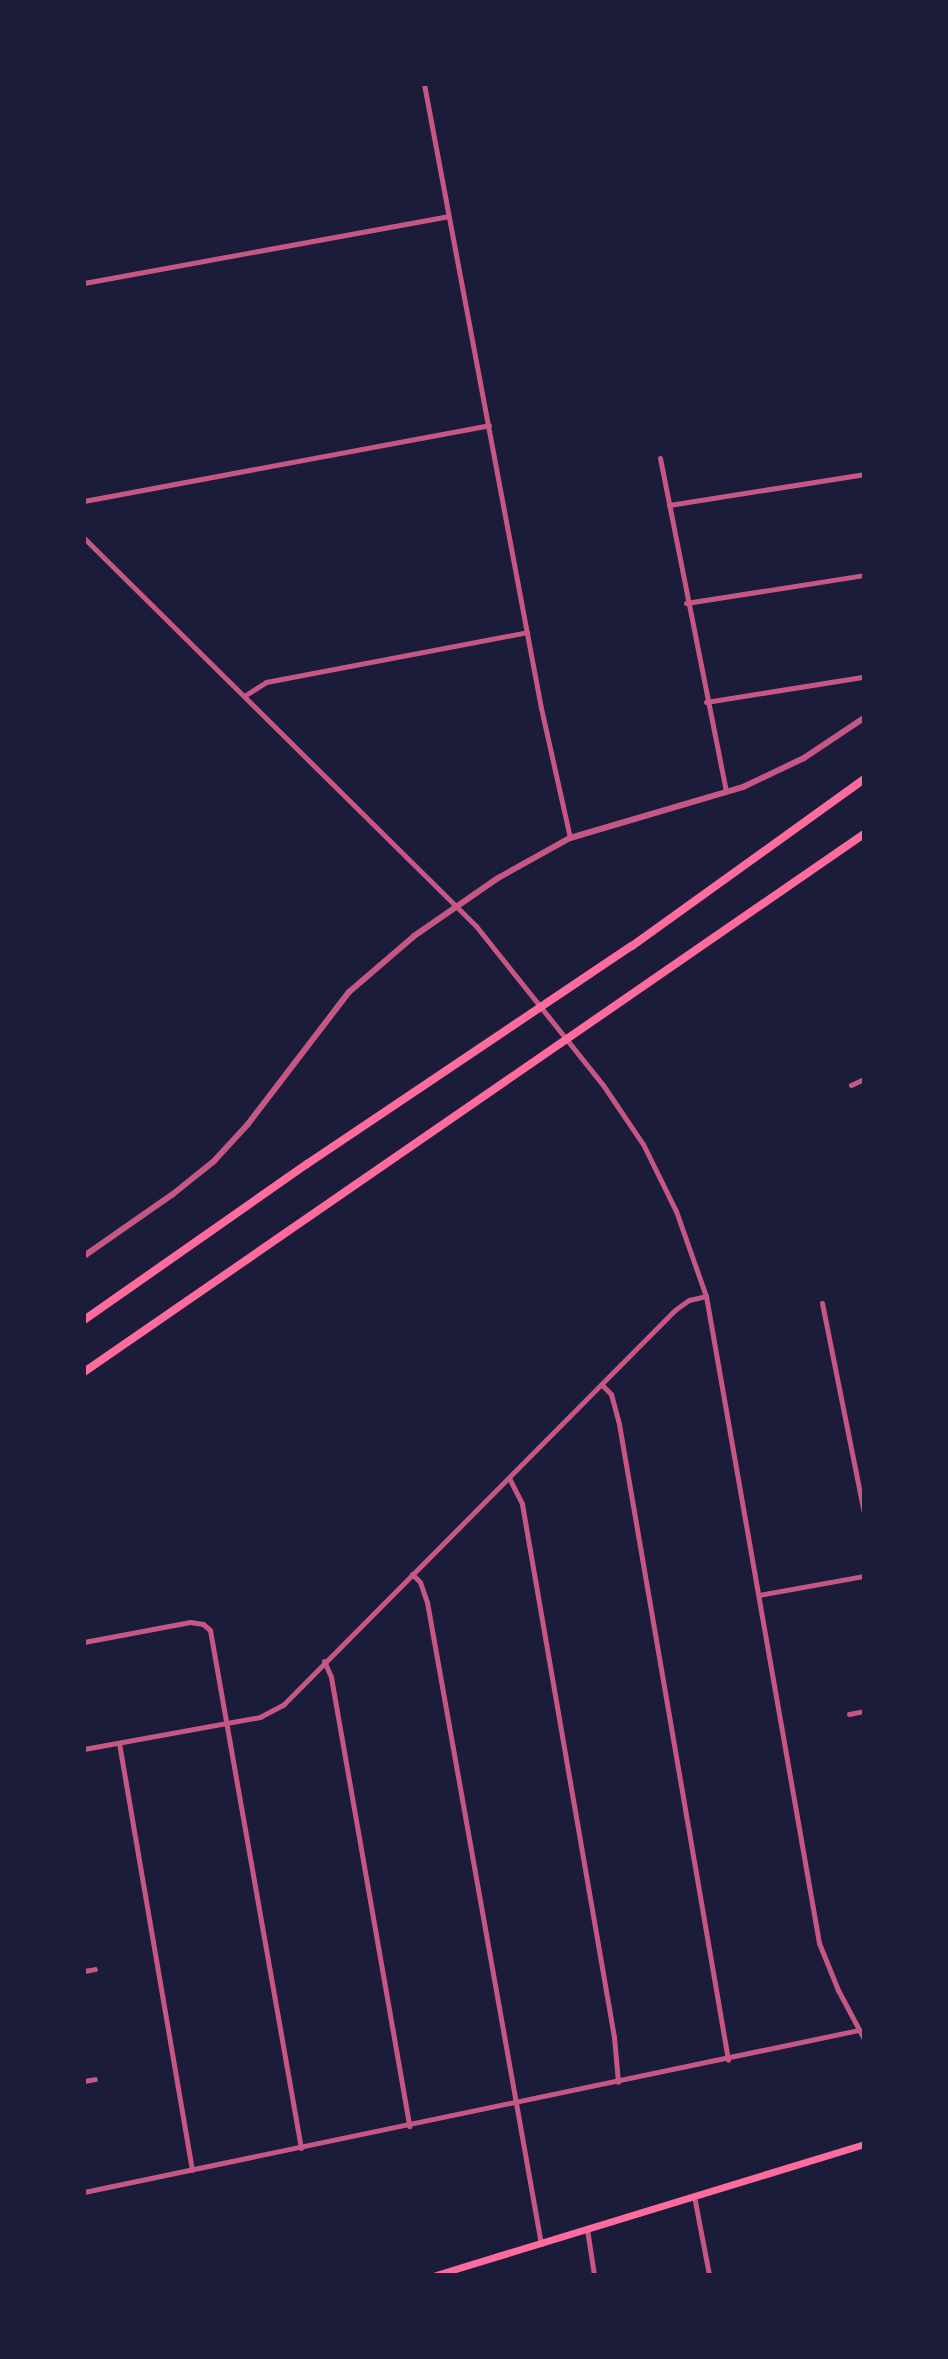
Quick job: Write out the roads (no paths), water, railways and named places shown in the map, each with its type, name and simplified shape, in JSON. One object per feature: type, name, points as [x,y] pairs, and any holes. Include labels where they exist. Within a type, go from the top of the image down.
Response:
[{"type":"highway","points":[[84,1320],[307,1164],[632,946],[864,779]]},
{"type":"highway","points":[[84,1372],[864,834]]},
{"type":"main road","points":[[436,2275],[864,2144]]},
{"type":"street","points":[[424,84],[527,632],[570,838]]},
{"type":"street","points":[[84,283],[448,216]]},
{"type":"street","points":[[84,501],[489,425]]},
{"type":"street","points":[[660,458],[686,603],[726,792]]},
{"type":"street","points":[[669,505],[864,474]]},
{"type":"street","points":[[84,538],[476,926],[588,1066],[643,1144],[676,1211],[706,1296],[819,1943],[864,2039]]},
{"type":"street","points":[[686,603],[864,575]]},
{"type":"street","points":[[244,696],[266,682],[527,632]]},
{"type":"street","points":[[706,702],[862,677]]},
{"type":"street","points":[[84,1256],[173,1194],[214,1161],[248,1124],[356,984],[396,948],[498,878],[570,838],[726,792],[804,758],[864,718]]},
{"type":"street","points":[[851,1085],[864,1079]]},
{"type":"street","points":[[84,1749],[260,1717],[283,1705],[675,1310],[689,1300],[706,1296]]},
{"type":"street","points":[[822,1303],[864,1514]]},
{"type":"street","points":[[602,1385],[611,1394],[619,1424],[728,2060]]},
{"type":"street","points":[[509,1478],[522,1504],[614,2037],[618,2082]]},
{"type":"street","points":[[412,1574],[420,1582],[427,1602],[541,2244]]},
{"type":"street","points":[[759,1595],[864,1576]]},
{"type":"street","points":[[84,1642],[190,1622],[203,1624],[213,1636],[301,2148]]},
{"type":"street","points":[[324,1661],[331,1677],[409,2126]]},
{"type":"street","points":[[849,1714],[864,1711]]},
{"type":"street","points":[[119,1743],[192,2170]]},
{"type":"street","points":[[84,1971],[95,1969]]},
{"type":"street","points":[[84,2192],[728,2060],[859,2030]]},
{"type":"street","points":[[84,2081],[95,2079]]},
{"type":"street","points":[[694,2196],[709,2275]]},
{"type":"street","points":[[587,2229],[594,2275]]}]
